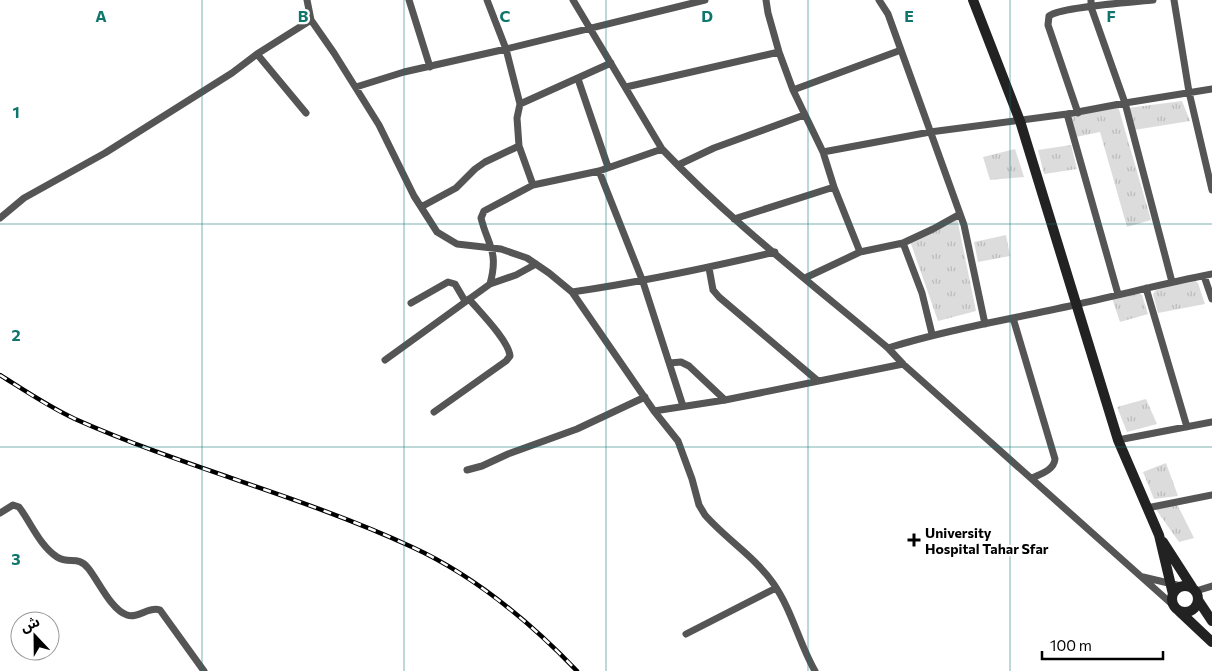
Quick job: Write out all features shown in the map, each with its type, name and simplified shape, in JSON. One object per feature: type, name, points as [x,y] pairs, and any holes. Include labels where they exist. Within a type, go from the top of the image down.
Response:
[{"type":"street","points":[[409,0],[430,67]]},
{"type":"street","points":[[487,0],[506,49],[520,104],[517,118],[519,146],[533,185]]},
{"type":"street","points":[[573,0],[662,149],[734,219],[888,348],[903,364],[1032,478],[1212,642]]},
{"type":"street","points":[[356,87],[404,72],[590,29],[686,3],[705,0]]},
{"type":"street","points":[[766,0],[779,52],[793,90],[823,152],[834,187],[860,252]]},
{"type":"street","points":[[879,0],[888,14],[960,214],[985,324]]},
{"type":"street","points":[[973,0],[1020,120],[1118,440],[1159,535],[1175,588],[1172,598],[1176,608],[1187,612],[1191,610],[1197,604],[1195,593]]},
{"type":"street","points":[[1078,113],[1047,21],[1051,14],[1091,3],[1153,0]]},
{"type":"street","points":[[1174,0],[1189,92],[1212,190]]},
{"type":"street","points":[[308,1],[311,20],[379,125],[421,207],[437,232],[447,239],[465,246],[492,248],[518,255],[536,264],[572,292],[654,411],[678,441],[692,478],[699,505],[705,515],[758,566],[776,588],[784,601],[815,671]]},
{"type":"street","points":[[1091,3],[1125,103],[1172,282]]},
{"type":"street","points":[[0,218],[24,198],[105,153],[232,73],[257,54],[311,20]]},
{"type":"street","points":[[793,90],[901,50]]},
{"type":"street","points":[[626,87],[779,52]]},
{"type":"street","points":[[257,54],[306,113]]},
{"type":"street","points":[[520,104],[611,63]]},
{"type":"street","points":[[578,79],[608,167]]},
{"type":"street","points":[[823,152],[930,132],[1078,113],[1125,103],[1212,89]]},
{"type":"street","points":[[1067,114],[1118,294]]},
{"type":"street","points":[[678,165],[714,148],[804,115]]},
{"type":"street","points":[[421,207],[452,191],[485,162],[519,146]]},
{"type":"street","points":[[490,284],[493,269],[492,248],[482,222],[481,214],[533,185],[599,171],[662,149]]},
{"type":"street","points":[[1203,154],[1212,152]]},
{"type":"street","points":[[599,171],[643,282],[684,406]]},
{"type":"street","points":[[734,219],[834,187]]},
{"type":"street","points":[[805,278],[860,252],[903,243],[960,214]]},
{"type":"street","points":[[903,243],[922,293],[932,334]]},
{"type":"street","points":[[572,292],[643,282],[774,252]]},
{"type":"street","points":[[385,360],[490,284],[516,275],[536,264]]},
{"type":"street","points":[[709,268],[713,290],[719,297],[818,382]]},
{"type":"street","points":[[888,348],[932,334],[1212,274]]},
{"type":"street","points":[[1204,276],[1212,299]]},
{"type":"street","points":[[411,303],[448,282],[455,284],[496,331],[508,348],[510,356],[506,361],[434,412]]},
{"type":"street","points":[[1146,288],[1187,427]]},
{"type":"street","points":[[1013,318],[1055,459],[1050,469],[1032,478]]},
{"type":"street","points":[[670,363],[681,362],[689,366],[725,400]]},
{"type":"street","points":[[654,411],[725,400],[903,364]]},
{"type":"street","points":[[467,470],[577,429],[645,397]]},
{"type":"street","points":[[1118,440],[1212,422]]},
{"type":"street","points":[[1147,508],[1212,495]]},
{"type":"street","points":[[0,513],[13,505],[20,507],[52,553],[63,560],[78,560],[82,562],[90,570],[104,593],[123,614],[130,616],[155,609],[160,610],[204,671]]},
{"type":"street","points":[[1159,535],[1212,621]]},
{"type":"street","points":[[1140,576],[1195,593],[1212,586]]},
{"type":"street","points":[[686,634],[776,588]]},
{"type":"green space","points":[[1182,101],[1190,121],[1134,130],[1128,108]]},
{"type":"green space","points":[[1118,106],[1151,220],[1127,227],[1100,132],[1076,137],[1071,118],[1072,115]]},
{"type":"green space","points":[[1071,145],[1077,169],[1044,174],[1038,150]]},
{"type":"green space","points":[[1015,149],[1024,177],[990,180],[983,157]]},
{"type":"green space","points":[[957,218],[976,311],[938,321],[910,241]]},
{"type":"green space","points":[[1006,235],[1010,256],[978,262],[974,242]]},
{"type":"green space","points":[[1194,280],[1198,283],[1205,304],[1158,313],[1153,294],[1156,290]]},
{"type":"green space","points":[[1137,292],[1142,295],[1148,314],[1120,322],[1112,298]]},
{"type":"green space","points":[[1146,399],[1157,424],[1127,432],[1117,407]]},
{"type":"green space","points":[[1166,463],[1178,496],[1154,499],[1143,472]]},
{"type":"green space","points":[[1177,504],[1194,538],[1179,542],[1155,508]]},
{"type":"railway","points":[[0,375],[46,404],[75,419],[159,452],[328,512],[435,558],[500,601],[540,635],[577,671]]},
{"type":"place","name":"University Hospital Tahar Sfar","points":[[914,540]]}]
